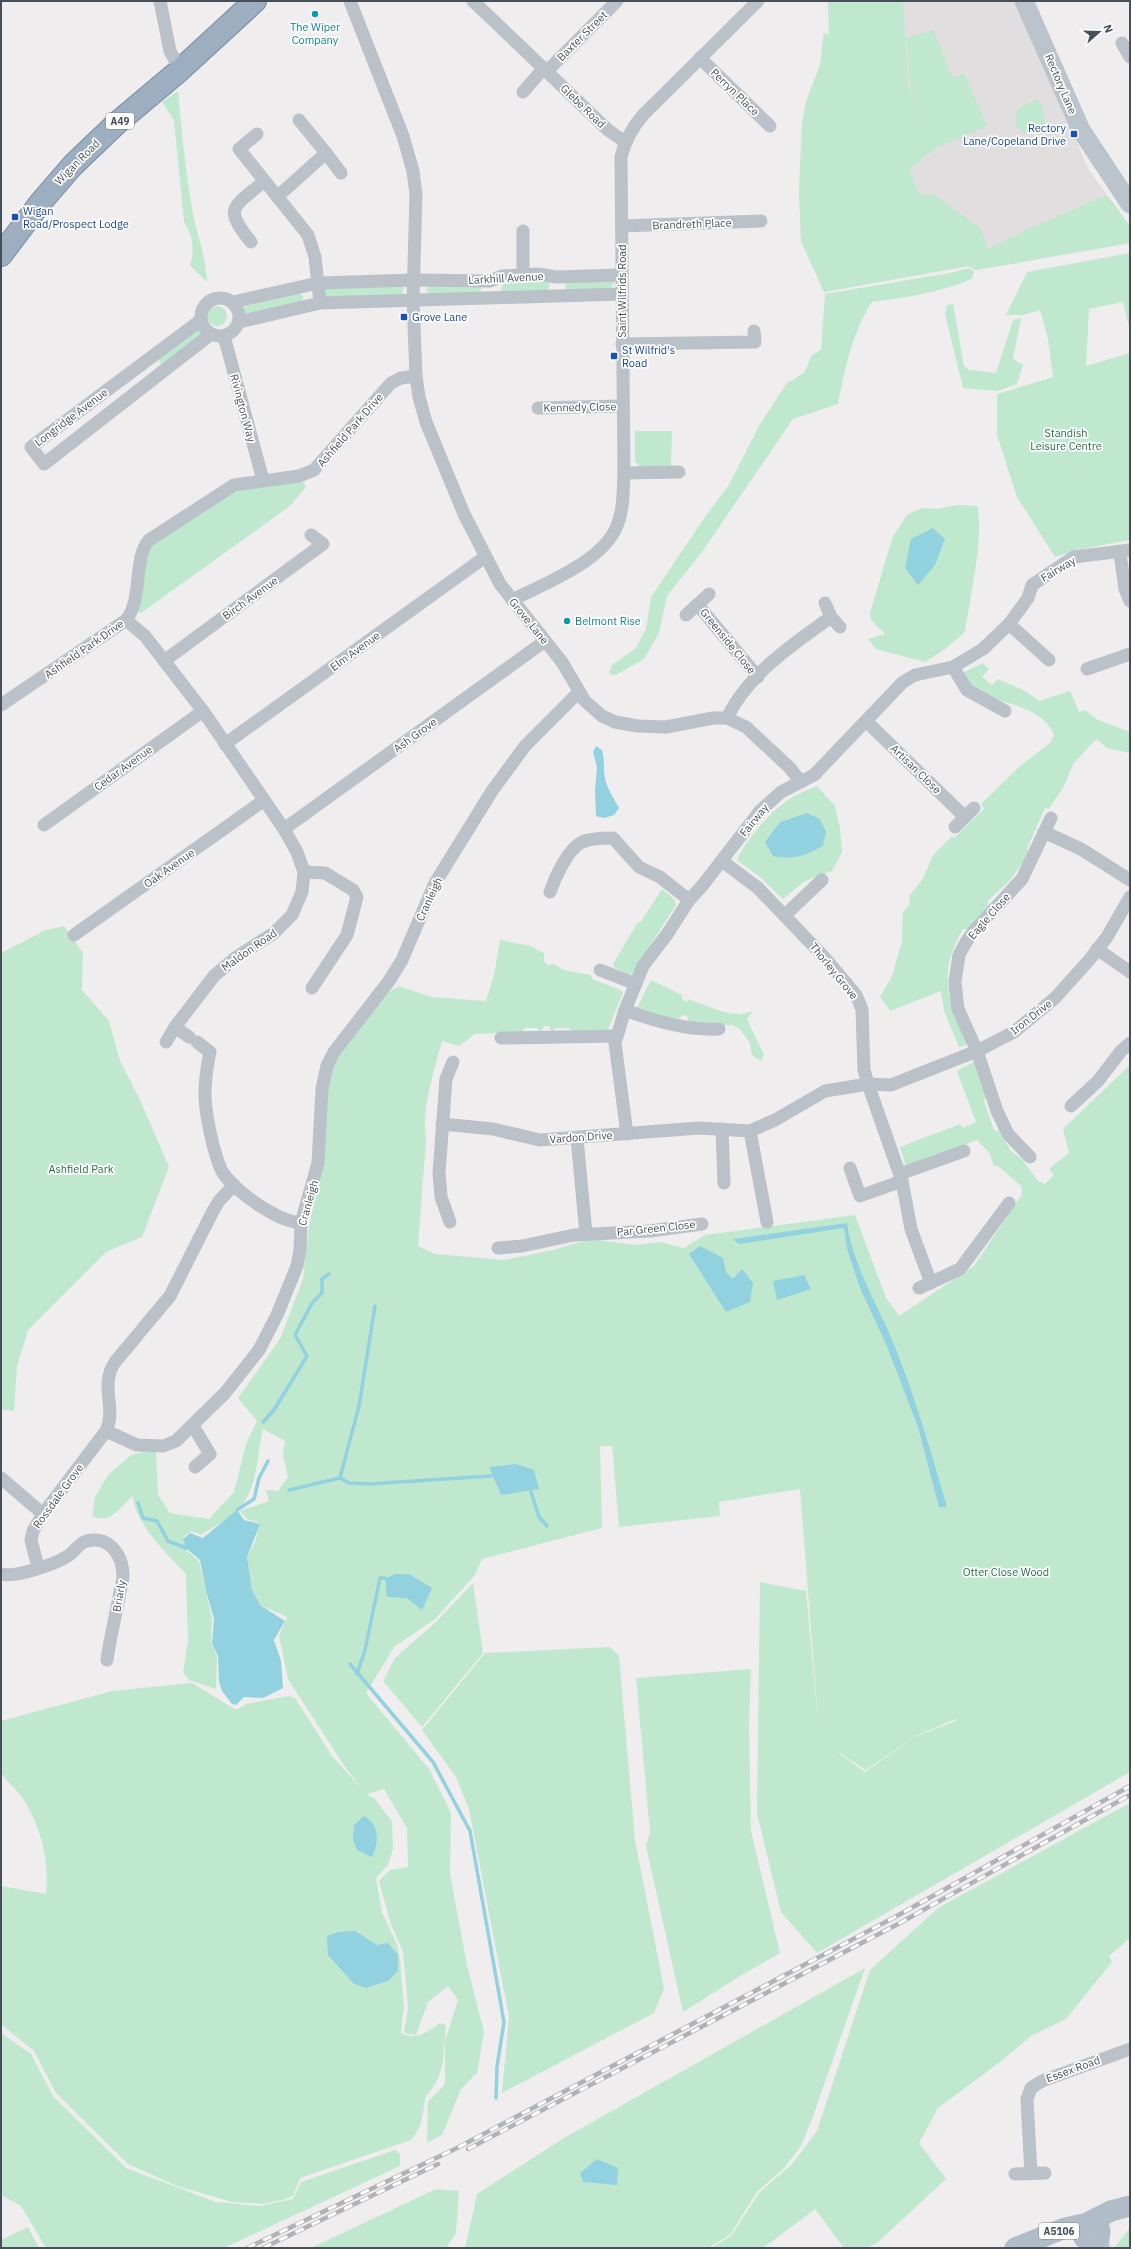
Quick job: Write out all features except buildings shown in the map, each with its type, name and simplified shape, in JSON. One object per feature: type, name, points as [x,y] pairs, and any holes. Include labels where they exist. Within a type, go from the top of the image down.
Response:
[{"type":"highway","name":"Wigan Road","points":[[1,255],[36,207],[73,165],[117,123],[180,70],[255,1]]},
{"type":"main road","name":"Rectory Lane","points":[[1024,1],[1081,130],[1130,204]]},
{"type":"main road","name":"A5106","points":[[1092,2236],[1110,2212],[1130,2206]]},
{"type":"main road","name":"A5106","points":[[1092,2236],[1130,2212]]},
{"type":"main road","name":"A5106","points":[[1022,2245],[1074,2225],[1092,2236]]},
{"type":"street","points":[[160,1],[170,51],[180,70]]},
{"type":"street","name":"Grove Lane","points":[[350,1],[403,136],[413,171],[416,194],[413,300],[416,376],[426,422],[464,514],[485,557],[512,600],[562,662],[579,692],[590,707],[602,716],[622,724],[666,726],[713,718],[727,718]]},
{"type":"street","name":"Baxter Street","points":[[546,69],[617,1]]},
{"type":"street","name":"Saint Wilfrids Road","points":[[512,600],[582,563],[597,553],[609,540],[621,515],[624,473],[622,406],[621,157],[624,142],[632,128],[643,115],[758,1]]},
{"type":"street","name":"Glebe Road","points":[[477,2],[608,130],[624,142]]},
{"type":"street","points":[[1122,43],[1130,57]]},
{"type":"street","name":"Perryn Place","points":[[700,58],[770,126]]},
{"type":"street","points":[[523,92],[546,69]]},
{"type":"street","points":[[299,120],[341,173]]},
{"type":"street","points":[[257,134],[239,149],[308,235],[313,245],[320,303]]},
{"type":"street","points":[[278,196],[326,153]]},
{"type":"street","points":[[251,242],[236,224],[234,216],[235,207],[264,181]]},
{"type":"street","name":"Brandreth Place","points":[[622,226],[761,221]]},
{"type":"street","points":[[523,232],[523,275]]},
{"type":"street","name":"Larkhill Avenue","points":[[414,280],[490,281],[502,276],[541,274],[556,277],[622,275]]},
{"type":"street","points":[[556,277],[556,296]]},
{"type":"street","points":[[232,302],[318,284],[414,280]]},
{"type":"street","points":[[490,281],[491,297]]},
{"type":"street","name":"Larkhill Avenue","points":[[413,300],[621,294]]},
{"type":"street","points":[[222,298],[232,302],[239,311],[239,322],[233,331],[218,335],[206,331],[201,320],[203,309],[210,301],[222,298]]},
{"type":"street","points":[[239,322],[320,303],[413,300]]},
{"type":"street","name":"Longridge Avenue","points":[[201,320],[31,447],[44,464],[155,379],[218,335]]},
{"type":"street","points":[[622,344],[755,342],[754,331]]},
{"type":"street","name":"Rivington Way","points":[[218,335],[263,480]]},
{"type":"street","points":[[143,364],[155,379]]},
{"type":"street","name":"Ashfield Park Drive","points":[[1,705],[126,620],[133,606],[144,550],[149,540],[234,485],[299,476],[314,470],[391,384],[402,378],[416,376]]},
{"type":"street","points":[[86,406],[98,422]]},
{"type":"street","name":"Kennedy Close","points":[[538,408],[622,406]]},
{"type":"street","points":[[624,473],[679,472]]},
{"type":"street","name":"Birch Avenue","points":[[164,661],[323,544],[311,534]]},
{"type":"street","points":[[1125,551],[1125,589],[1130,601]]},
{"type":"street","name":"Fairway","points":[[627,1134],[615,1043],[625,1010],[643,966],[668,933],[689,900],[722,861],[760,811],[771,799],[800,781],[814,775],[897,687],[909,678],[915,675],[953,667],[983,649],[1009,624],[1028,598],[1032,585],[1053,570],[1074,557],[1125,551]]},
{"type":"street","name":"Elm Avenue","points":[[225,744],[485,557]]},
{"type":"street","name":"Greenside Close","points":[[686,615],[709,594]]},
{"type":"street","points":[[825,603],[831,616],[840,627]]},
{"type":"street","name":"Greenside Close","points":[[698,605],[758,677]]},
{"type":"street","name":"Greenside Close","points":[[727,718],[743,690],[778,656],[831,616]]},
{"type":"street","points":[[126,620],[145,636],[203,711],[263,801],[284,829],[298,852],[304,872],[325,873],[353,890],[357,897],[347,935],[335,956],[312,988]]},
{"type":"street","points":[[1009,624],[1049,660]]},
{"type":"street","name":"Ash Grove","points":[[284,829],[545,641]]},
{"type":"street","points":[[1087,669],[1130,654]]},
{"type":"street","points":[[953,667],[968,690],[1005,711]]},
{"type":"street","name":"Cranleigh","points":[[106,1431],[137,1445],[163,1446],[176,1441],[193,1426],[237,1379],[266,1337],[297,1266],[300,1250],[301,1223],[318,1163],[322,1089],[327,1066],[334,1052],[389,981],[402,960],[435,883],[492,791],[524,746],[579,692]]},
{"type":"street","name":"Cedar Avenue","points":[[44,825],[203,711]]},
{"type":"street","points":[[727,718],[746,728],[790,768],[800,781]]},
{"type":"street","name":"Artisan Close","points":[[866,721],[969,812],[955,827]]},
{"type":"street","name":"Oak Avenue","points":[[74,935],[263,801]]},
{"type":"street","name":"Eagle Close","points":[[1030,1157],[1008,1134],[997,1111],[977,1051],[958,1009],[954,982],[959,955],[973,932],[1022,879],[1051,818]]},
{"type":"street","points":[[1044,832],[1081,849],[1130,880]]},
{"type":"street","points":[[550,892],[557,872],[574,847],[582,842],[592,839],[613,838],[622,850],[639,867],[660,877],[689,900]]},
{"type":"street","name":"Thorley Grove","points":[[722,861],[758,888],[824,957],[856,995],[862,1009],[864,1070],[901,1177],[911,1229],[932,1283]]},
{"type":"street","name":"Maldon Road","points":[[166,1042],[175,1027],[214,976],[235,958],[274,933],[292,915],[302,892],[304,872]]},
{"type":"street","points":[[785,915],[822,880]]},
{"type":"street","name":"Iron Drive","points":[[868,1084],[891,1085],[977,1051],[1014,1032],[1055,998],[1107,937],[1130,897]]},
{"type":"street","points":[[1097,949],[1130,972]]},
{"type":"street","points":[[600,970],[636,984]]},
{"type":"street","points":[[625,1010],[650,1020],[708,1029],[719,1029]]},
{"type":"street","points":[[175,1027],[193,1040],[213,1048],[205,1079],[206,1115],[222,1172],[234,1185],[268,1211],[290,1221],[301,1223]]},
{"type":"street","points":[[500,1038],[616,1036]]},
{"type":"street","points":[[1071,1106],[1098,1081],[1121,1051],[1130,1043]]},
{"type":"street","points":[[450,1222],[441,1189],[439,1173],[446,1079],[453,1062]]},
{"type":"street","name":"Vardon Drive","points":[[442,1124],[493,1129],[540,1140],[699,1128],[750,1131],[775,1120],[825,1091],[868,1084]]},
{"type":"street","points":[[722,1129],[724,1183]]},
{"type":"street","points":[[750,1131],[767,1222]]},
{"type":"street","points":[[577,1138],[586,1234]]},
{"type":"street","points":[[850,1168],[860,1196],[964,1151]]},
{"type":"street","points":[[106,1431],[110,1416],[107,1381],[111,1368],[170,1296],[212,1211],[234,1185]]},
{"type":"street","points":[[919,1288],[960,1269],[1009,1203]]},
{"type":"street","name":"Par Green Close","points":[[498,1248],[522,1246],[586,1234],[650,1231],[702,1224]]},
{"type":"street","points":[[193,1426],[210,1454],[195,1467]]},
{"type":"street","name":"Rossdale Grove","points":[[38,1567],[31,1540],[33,1531],[43,1514],[106,1431]]},
{"type":"street","points":[[1,1478],[43,1514]]},
{"type":"street","name":"Briarly","points":[[1,1574],[14,1574],[53,1564],[66,1557],[84,1542],[96,1540],[108,1543],[117,1551],[122,1562],[123,1577],[104,1643],[107,1660]]},
{"type":"street","name":"Essex Road","points":[[1031,2174],[1027,2099],[1031,2088],[1042,2081],[1130,2050]]},
{"type":"street","points":[[1015,2174],[1045,2173]]},
{"type":"shaded area","points":[[828,1],[1016,1],[1047,68],[1088,169],[1130,226],[1130,243],[976,270],[968,266],[824,292],[801,241],[799,190],[802,125],[806,102],[820,65],[824,33],[829,35]]},
{"type":"green space","points":[[828,1],[903,1],[908,87],[926,126],[910,88],[906,38],[933,30],[953,78],[964,73],[987,126],[936,148],[909,169],[920,195],[933,194],[980,228],[988,249],[1033,227],[1107,195],[1130,226],[1130,243],[976,270],[968,266],[824,292],[801,241],[799,190],[802,125],[806,102],[820,65],[824,33],[829,35]]},
{"type":"green space","points":[[178,91],[189,187],[194,219],[204,258],[207,282],[190,265],[193,248],[191,237],[184,222],[174,120],[162,102]]},
{"type":"green space","points":[[1037,99],[1043,107],[1044,125],[1036,133],[1025,132],[1017,128],[1015,117],[1018,109]]},
{"type":"green space","name":"Standish Leisure Centre","points":[[1130,253],[1130,331],[1123,302],[1089,309],[1086,366],[1130,353],[1130,540],[1077,550],[1055,557],[1017,497],[997,435],[997,394],[1053,377],[1048,339],[1040,310],[1023,315],[1006,315],[1027,272]]},
{"type":"green space","points":[[969,268],[974,271],[972,279],[960,284],[923,294],[872,302],[854,339],[838,404],[793,419],[702,552],[667,596],[659,633],[644,659],[616,675],[609,674],[612,665],[636,648],[646,629],[651,597],[705,517],[729,485],[759,426],[786,384],[805,372],[811,356],[821,350],[825,294],[950,273]]},
{"type":"green space","points":[[546,280],[550,284],[548,291],[505,293],[501,290],[504,282]]},
{"type":"green space","points":[[567,280],[614,282],[611,288],[568,291],[565,287]]},
{"type":"green space","points":[[400,285],[404,288],[402,295],[327,297],[324,295],[323,290],[325,288]]},
{"type":"green space","points":[[429,285],[482,286],[480,293],[431,294],[427,292]]},
{"type":"green space","points":[[299,293],[303,296],[302,303],[243,315],[241,311],[243,307]]},
{"type":"green space","points":[[953,304],[964,366],[969,370],[996,373],[1013,320],[1021,318],[1013,359],[1023,365],[1017,384],[998,391],[963,388],[945,314],[947,305]]},
{"type":"green space","points":[[217,306],[224,309],[227,316],[224,323],[217,326],[210,323],[207,316],[210,309]]},
{"type":"green space","points":[[195,329],[201,330],[203,333],[163,366],[159,362],[160,358]]},
{"type":"green space","points":[[635,431],[672,431],[671,466],[639,466],[635,461]]},
{"type":"green space","points":[[302,479],[306,487],[290,506],[141,613],[136,609],[148,552],[154,541],[242,486]]},
{"type":"green space","points":[[957,505],[977,506],[979,518],[978,550],[965,632],[945,649],[925,662],[876,649],[868,639],[885,634],[871,620],[870,613],[893,536],[907,515],[922,508],[938,509]]},
{"type":"green space","points":[[983,663],[989,669],[982,677],[992,685],[998,679],[1025,691],[1039,701],[1070,691],[1079,712],[1085,710],[1098,720],[1130,732],[1130,753],[1107,748],[1096,739],[1074,763],[1064,786],[1049,809],[1045,808],[1027,849],[1031,851],[1010,880],[988,901],[988,906],[968,929],[963,929],[950,959],[948,973],[948,987],[951,1000],[955,1014],[968,1044],[959,1047],[944,1011],[941,991],[890,1011],[880,997],[892,976],[902,941],[903,912],[909,905],[910,895],[922,880],[934,854],[952,836],[954,838],[984,809],[981,804],[1020,766],[1050,743],[1054,735],[1048,724],[1028,710],[992,698],[969,686],[962,673]]},
{"type":"green space","points":[[817,786],[835,806],[840,828],[842,852],[832,871],[805,881],[783,899],[760,877],[737,860],[745,845],[771,814],[788,800]]},
{"type":"green space","points":[[662,889],[675,900],[676,905],[632,974],[627,974],[614,967],[613,964],[638,922],[640,923]]},
{"type":"green space","name":"Ashfield Park","points":[[64,926],[83,953],[82,990],[109,1021],[120,1061],[140,1100],[169,1167],[142,1237],[106,1252],[28,1330],[17,1366],[14,1411],[1,1409],[1,953],[46,930]]},
{"type":"green space","name":"Otter Close Wood","points":[[500,940],[530,946],[544,953],[544,961],[548,965],[554,964],[564,970],[591,975],[592,979],[623,992],[607,1032],[576,1032],[568,1028],[556,1028],[551,1032],[549,1026],[544,1026],[541,1032],[537,1028],[525,1028],[522,1032],[475,1034],[459,1046],[442,1041],[429,1090],[425,1115],[426,1140],[418,1246],[435,1254],[504,1260],[553,1250],[590,1239],[635,1245],[660,1242],[684,1248],[705,1235],[855,1215],[886,1298],[899,1316],[974,1266],[1022,1194],[1021,1186],[998,1166],[994,1166],[989,1152],[977,1140],[906,1166],[900,1147],[960,1124],[963,1128],[976,1122],[957,1071],[975,1061],[987,1096],[984,1101],[994,1130],[999,1131],[1011,1151],[1022,1159],[1038,1181],[1045,1184],[1054,1175],[1049,1169],[1069,1153],[1063,1129],[1130,1065],[1130,1772],[817,1953],[781,1912],[757,1814],[760,1582],[806,1591],[819,1732],[800,1489],[719,1502],[720,1516],[619,1527],[612,1446],[600,1446],[602,1528],[482,1559],[475,1575],[435,1619],[394,1647],[366,1693],[429,1769],[451,1813],[450,1874],[467,1965],[484,2032],[477,2073],[461,2089],[442,2135],[427,2143],[428,2102],[445,2084],[445,2041],[458,2000],[448,1986],[428,2002],[416,2035],[404,2033],[408,2008],[403,1951],[391,1925],[379,1881],[390,1870],[408,1867],[407,1828],[384,1789],[367,1794],[375,1799],[392,1821],[393,1849],[388,1865],[376,1878],[382,1913],[397,1944],[400,1960],[404,2005],[401,2033],[417,2036],[440,2023],[446,2025],[444,2054],[440,2072],[437,2080],[426,2096],[421,2124],[411,2140],[300,2178],[293,2196],[282,2200],[262,2204],[232,2202],[177,2186],[128,2164],[56,2093],[34,2051],[1,2024],[1,1886],[46,1894],[47,1881],[45,1856],[33,1818],[21,1796],[5,1779],[1,1772],[1,1721],[112,1691],[192,1683],[236,1710],[246,1704],[289,1696],[295,1698],[332,1756],[362,1789],[345,1767],[288,1679],[279,1636],[287,1617],[260,1605],[252,1590],[247,1557],[256,1540],[259,1523],[247,1519],[240,1511],[269,1501],[266,1490],[278,1491],[288,1477],[283,1456],[285,1441],[263,1429],[256,1471],[250,1491],[245,1500],[231,1516],[201,1535],[191,1531],[183,1537],[186,1550],[199,1561],[212,1619],[211,1643],[217,1656],[216,1689],[189,1680],[183,1672],[188,1641],[186,1574],[145,1528],[139,1517],[133,1496],[115,1514],[105,1518],[92,1516],[95,1497],[108,1475],[131,1455],[153,1450],[156,1453],[158,1495],[170,1513],[209,1519],[234,1492],[246,1444],[257,1421],[238,1398],[280,1339],[303,1279],[309,1226],[323,1163],[327,1084],[334,1064],[357,1028],[382,996],[399,986],[432,997],[486,1001],[494,975]],"holes":[[[956,1719],[956,1721],[914,1737],[865,1772],[833,1749],[866,1770],[915,1736]]]},
{"type":"green space","points":[[651,980],[682,995],[682,999],[686,1002],[689,999],[729,1013],[737,1014],[753,1011],[747,1019],[764,1055],[761,1061],[752,1055],[750,1043],[740,1029],[732,1025],[706,1025],[688,1021],[687,1016],[682,1015],[679,1019],[651,1016],[636,1010]]},
{"type":"green space","points":[[473,1583],[483,1653],[422,1727],[383,1681],[395,1658],[433,1625]]},
{"type":"green space","points":[[610,1647],[619,1656],[635,1840],[664,1989],[654,2013],[502,2093],[509,2017],[469,1809],[456,1777],[422,1730],[485,1653]]},
{"type":"green space","points":[[751,1669],[749,1724],[751,1831],[780,1953],[683,2012],[646,1846],[650,1832],[636,1678]]},
{"type":"green space","points":[[1130,1803],[1130,1938],[1109,1956],[1112,1962],[1066,2019],[1031,2036],[1004,2059],[938,2108],[919,2143],[946,2179],[877,2243],[866,2248],[844,2248],[815,2209],[763,2248],[711,2248],[731,2236],[759,2193],[793,2163],[817,2131],[870,1970],[938,1908]]},
{"type":"green space","points":[[865,1968],[812,2119],[801,2146],[784,2168],[757,2192],[730,2235],[708,2248],[465,2248],[477,2194],[564,2138]]},
{"type":"green space","points":[[1,2033],[31,2054],[53,2096],[126,2168],[216,2202],[259,2206],[293,2199],[301,2182],[395,2150],[400,2154],[400,2166],[224,2248],[46,2248],[21,2206],[1,2195]]},
{"type":"green space","points":[[436,2189],[459,2191],[456,2233],[446,2248],[311,2248]]},
{"type":"green space","points":[[28,2227],[39,2248],[1,2248],[1,2240]]},
{"type":"green space","points":[[1130,2228],[1130,2248],[1114,2248]]},
{"type":"water","points":[[933,528],[945,539],[935,565],[918,585],[905,568],[911,539]]},
{"type":"water","points":[[596,746],[602,750],[606,782],[619,808],[614,815],[604,818],[596,816],[595,790],[597,767],[593,752]]},
{"type":"water","points":[[807,813],[820,819],[826,832],[823,846],[799,856],[787,858],[773,856],[765,842],[780,822]]},
{"type":"water","points":[[847,1223],[854,1254],[866,1284],[887,1327],[908,1383],[947,1507],[939,1507],[918,1427],[886,1344],[860,1288],[847,1249],[844,1228],[739,1244],[733,1239]]},
{"type":"water","points":[[700,1246],[723,1258],[726,1272],[733,1279],[742,1269],[753,1283],[750,1302],[726,1312],[689,1254]]},
{"type":"water","points":[[804,1275],[811,1289],[777,1300],[773,1281]]},
{"type":"water","points":[[516,1464],[534,1470],[539,1489],[501,1495],[489,1467]]},
{"type":"water","points":[[237,1510],[244,1520],[260,1524],[247,1557],[252,1590],[260,1605],[285,1621],[274,1640],[281,1661],[283,1688],[263,1698],[244,1697],[236,1705],[232,1704],[222,1691],[219,1682],[218,1656],[212,1644],[214,1619],[206,1591],[200,1560],[186,1548],[183,1539],[190,1533],[203,1538]]},
{"type":"water","points":[[396,1574],[409,1574],[432,1588],[422,1610],[407,1598],[387,1597],[385,1578]]},
{"type":"water","points":[[364,1816],[373,1824],[377,1834],[376,1846],[372,1857],[357,1850],[353,1839],[354,1825]]},
{"type":"water","points":[[355,1931],[377,1945],[388,1943],[398,1955],[398,1971],[388,1981],[366,1988],[354,1984],[328,1955],[327,1936],[338,1932]]},
{"type":"water","points":[[597,2159],[618,2168],[617,2185],[583,2182],[580,2173]]},
{"type":"waterway","points":[[263,1422],[274,1410],[307,1356],[295,1335],[312,1303],[322,1293],[322,1279],[329,1274]]},
{"type":"waterway","points":[[289,1490],[340,1478],[359,1406],[375,1306]]},
{"type":"waterway","points":[[237,1510],[254,1499],[259,1478],[268,1461]]},
{"type":"waterway","points":[[340,1478],[349,1483],[369,1484],[491,1476]]},
{"type":"waterway","points":[[531,1492],[539,1517],[547,1526]]},
{"type":"waterway","points":[[138,1503],[143,1518],[157,1521],[168,1541],[186,1548]]},
{"type":"waterway","points":[[357,1674],[365,1650],[380,1578],[385,1578]]},
{"type":"waterway","points":[[350,1664],[433,1762],[470,1831],[504,2022],[497,2067],[496,2098]]},
{"type":"railway","points":[[247,2248],[457,2148],[895,1917],[1130,1786]]},
{"type":"railway","points":[[468,2149],[898,1924],[1130,1795]]},
{"type":"railway","points":[[263,2248],[438,2164]]},
{"type":"place","name":"The Wiper Company","points":[[315,14]]},
{"type":"place","name":"Rectory Lane/Copeland Drive","points":[[1074,134]]},
{"type":"place","name":"Wigan Road/Prospect Lodge","points":[[15,217]]},
{"type":"place","name":"Grove Lane","points":[[404,317]]},
{"type":"place","name":"St Wilfrid's Road","points":[[614,356]]},
{"type":"place","name":"Belmont Rise","points":[[567,621]]}]
